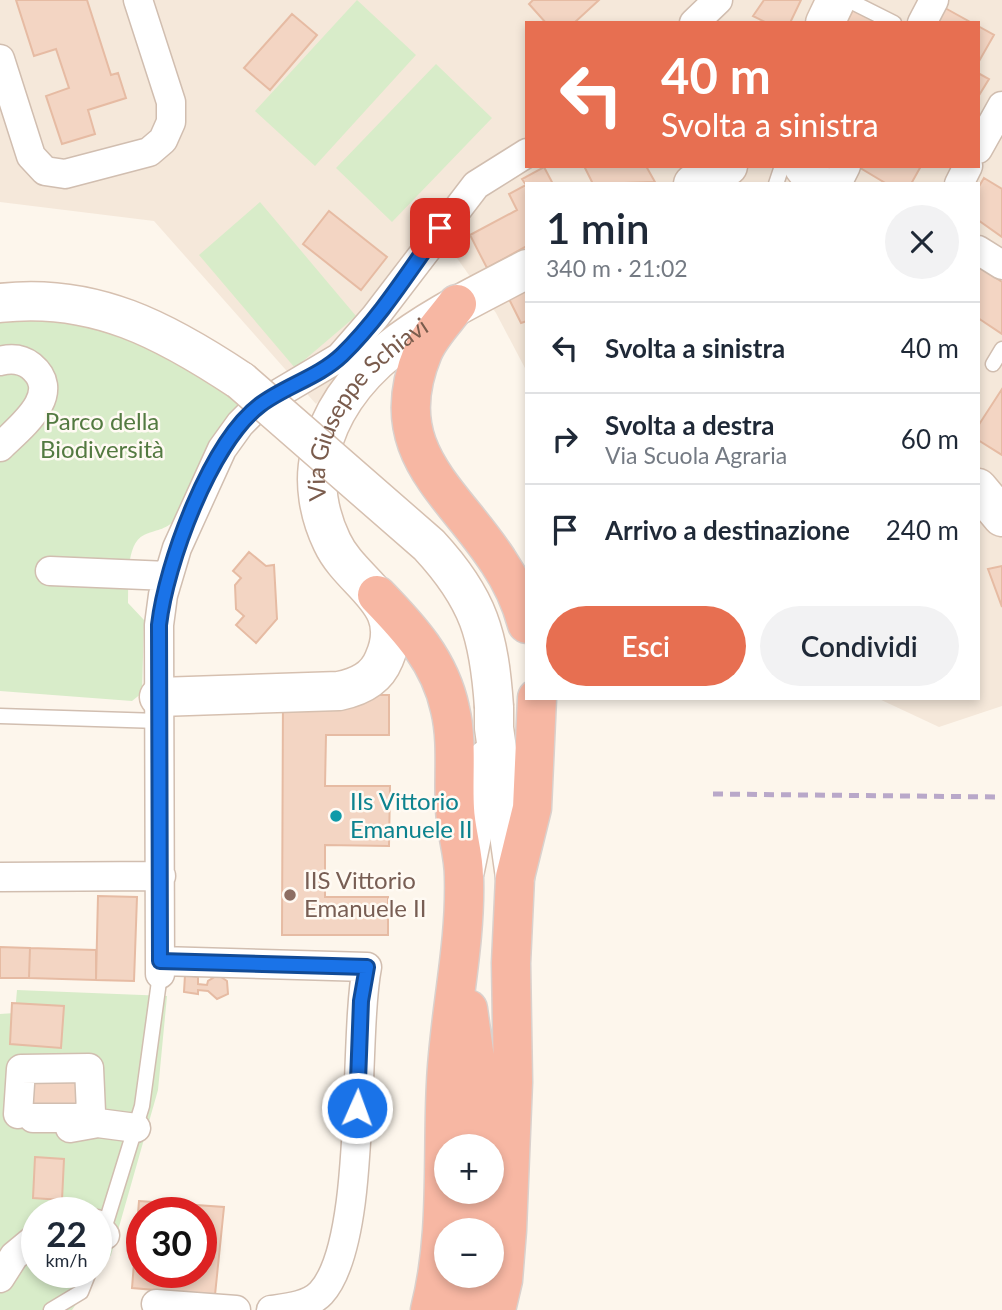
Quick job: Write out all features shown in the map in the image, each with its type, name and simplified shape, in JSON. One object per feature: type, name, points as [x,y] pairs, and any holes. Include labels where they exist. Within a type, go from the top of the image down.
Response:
[{"type":"highway","points":[[457,304],[423,350],[412,402],[413,425],[419,451],[429,471],[499,562],[525,620]]},
{"type":"highway","points":[[377,595],[417,637],[431,659],[450,708],[456,771],[455,811],[464,876],[461,963],[446,1080],[440,1260],[430,1310]]},
{"type":"highway","points":[[496,1310],[503,1280],[513,1082],[511,963],[515,877],[532,808],[537,700]]},
{"type":"highway","points":[[461,963],[478,1080],[476,1134]]},
{"type":"highway","points":[[478,1080],[511,963]]},
{"type":"highway","points":[[463,1310],[467,1288]]},
{"type":"street","points":[[0,59],[30,156],[45,171],[65,174],[149,152],[163,140],[172,113],[138,0]]},
{"type":"street","points":[[696,21],[718,0]]},
{"type":"street","points":[[826,21],[836,0]]},
{"type":"street","points":[[923,21],[934,0]]},
{"type":"street","points":[[980,145],[1002,106]]},
{"type":"street","points":[[271,1310],[293,1307],[320,1295],[336,1268],[347,1221],[355,1162],[361,1001],[367,967],[160,967],[159,625],[168,576],[222,449],[240,425],[260,405],[340,357],[375,317],[476,185],[525,154]]},
{"type":"street","points":[[697,182],[724,168]]},
{"type":"street","points":[[980,251],[1002,265]]},
{"type":"street","name":"Via Giuseppe Schiavi","points":[[377,595],[346,565],[328,533],[318,495],[320,452],[338,408],[379,357],[457,304],[525,270]]},
{"type":"street","points":[[0,303],[56,303],[139,322],[178,340],[241,381],[429,545],[450,568],[467,591],[478,615],[491,669],[494,718],[515,877]]},
{"type":"street","points":[[0,361],[14,359],[24,362],[33,368],[43,387],[38,408],[0,447]]},
{"type":"street","points":[[50,570],[168,576]]},
{"type":"street","points":[[159,709],[339,691],[365,683],[383,663],[390,638],[390,623],[377,595]]},
{"type":"street","points":[[464,876],[494,718]]},
{"type":"street","points":[[0,877],[161,876]]},
{"type":"street","points":[[17,1115],[75,1129],[98,1123],[136,1128]]},
{"type":"street","points":[[0,1278],[21,1250]]},
{"type":"street","points":[[156,1304],[236,1310]]},
{"type":"lane","points":[[848,0],[890,21]]},
{"type":"lane","points":[[783,182],[815,173]]},
{"type":"lane","points":[[993,364],[1002,349]]},
{"type":"lane","points":[[0,716],[159,709]]},
{"type":"lane","points":[[112,1199],[142,1106],[160,967]]},
{"type":"lane","points":[[51,1310],[80,1292],[82,1288]]},
{"type":"shaded area","points":[[0,0],[1002,0],[1002,706],[939,727],[881,700],[980,700],[980,182],[525,182],[525,368],[496,313],[449,247],[316,404],[154,221],[0,202]]},
{"type":"green space","points":[[357,0],[416,55],[315,166],[255,111]]},
{"type":"green space","points":[[436,64],[492,118],[392,222],[336,168]]},
{"type":"green space","points":[[260,202],[356,316],[295,368],[199,255]]},
{"type":"green space","name":"Parco della Biodiversità","points":[[52,314],[113,331],[198,368],[239,403],[178,517],[166,527],[144,535],[138,540],[131,555],[128,603],[144,620],[142,693],[132,701],[0,691],[0,316]]},
{"type":"green space","points":[[17,990],[167,996],[158,1090],[112,1251],[112,1197],[21,1197],[21,1288],[88,1288],[72,1310],[0,1310],[0,1014],[15,1013]]},
{"type":"building","points":[[16,0],[87,0],[111,75],[118,73],[126,98],[88,110],[95,134],[62,144],[46,96],[69,88],[56,49],[34,56]]},
{"type":"building","points":[[533,0],[599,0],[576,21],[544,21],[529,4]]},
{"type":"building","points":[[764,0],[801,0],[791,21],[763,21],[753,16]]},
{"type":"building","points":[[945,8],[968,21],[938,21]]},
{"type":"building","points":[[853,10],[875,21],[847,21]]},
{"type":"building","points":[[292,14],[317,35],[270,90],[244,68]]},
{"type":"building","points":[[980,27],[994,35],[980,60]]},
{"type":"building","points":[[980,74],[989,79],[980,94]]},
{"type":"building","points":[[545,168],[552,182],[525,184],[522,179]]},
{"type":"building","points":[[585,168],[647,168],[655,182],[592,182]]},
{"type":"building","points":[[860,168],[920,168],[912,182],[884,182]]},
{"type":"building","points":[[984,178],[1002,189],[1002,237],[980,221],[980,185]]},
{"type":"building","points":[[525,186],[525,247],[487,268],[470,235],[517,210],[509,194]]},
{"type":"building","points":[[329,211],[387,257],[361,290],[303,244]]},
{"type":"building","points":[[980,267],[1002,282],[1002,334],[980,319]]},
{"type":"building","points":[[525,288],[525,322],[521,323],[508,297]]},
{"type":"building","points":[[1002,389],[1002,455],[980,441],[980,423]]},
{"type":"building","points":[[249,552],[266,566],[274,565],[277,619],[256,643],[236,625],[244,616],[236,609],[235,585],[241,578],[233,571]]},
{"type":"building","points":[[1002,566],[1002,607],[988,569]]},
{"type":"building","name":"IIs Vittorio Emanuele II","points":[[283,695],[389,695],[389,735],[326,735],[325,786],[390,786],[389,846],[325,845],[325,897],[388,897],[388,935],[282,935]]},
{"type":"building","points":[[98,896],[137,897],[134,981],[96,980]]},
{"type":"building","points":[[0,947],[30,948],[29,978],[0,978]]},
{"type":"building","points":[[30,948],[96,950],[96,980],[29,978]]},
{"type":"building","points":[[185,975],[198,977],[198,984],[207,985],[208,981],[218,975],[227,981],[228,994],[217,999],[208,991],[198,990],[198,994],[184,992]]},
{"type":"building","points":[[12,1003],[64,1006],[61,1048],[10,1044]]},
{"type":"building","points":[[33,1077],[86,1081],[84,1114],[31,1111]]},
{"type":"building","points":[[35,1157],[64,1159],[62,1197],[33,1197]]},
{"type":"building","points":[[217,1207],[224,1207],[217,1275]]},
{"type":"building","points":[[132,1288],[216,1288],[215,1295]]},
{"type":"railway","points":[[713,794],[1002,797]]},
{"type":"place","name":"IIs Vittorio Emanuele II","points":[[336,816]]},
{"type":"place","name":"IIS Vittorio Emanuele II","points":[[290,895]]},
{"type":"route","points":[[357,1108],[361,1001],[367,967],[160,961],[159,625],[163,595],[177,548],[222,449],[260,405],[340,357],[375,317],[440,228]]}]
